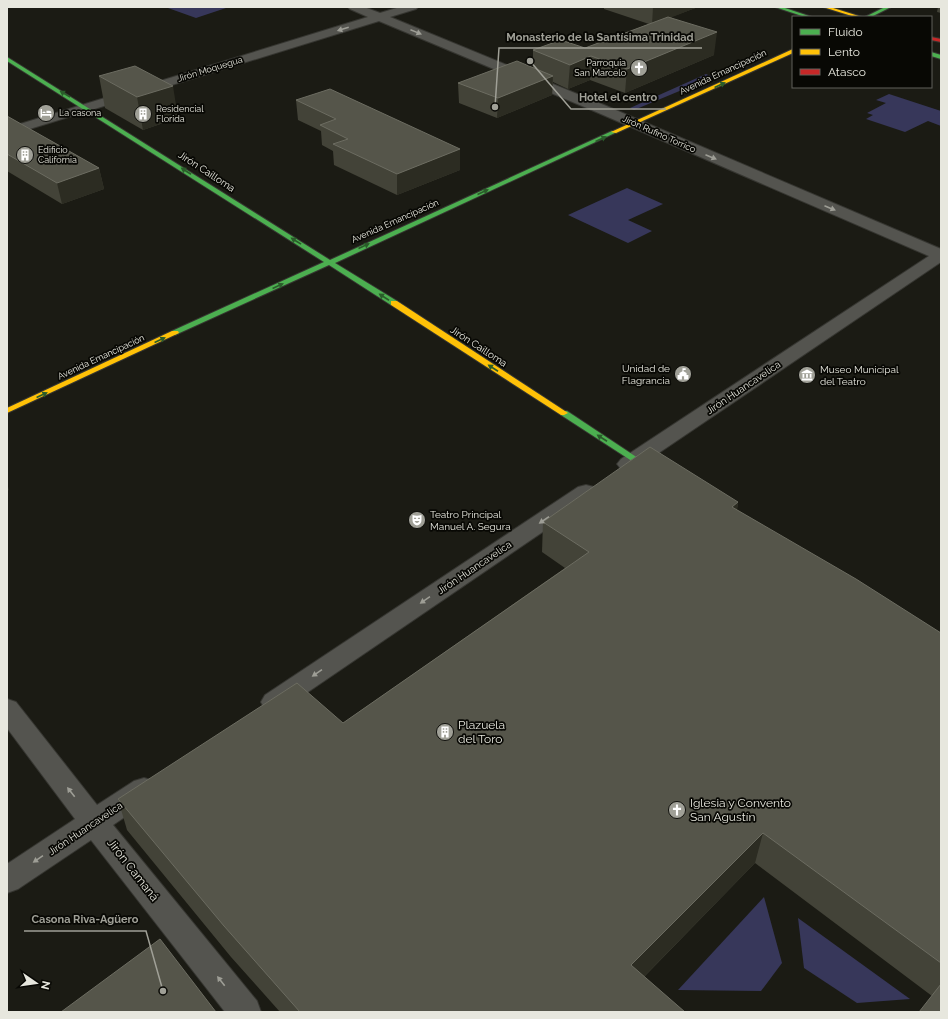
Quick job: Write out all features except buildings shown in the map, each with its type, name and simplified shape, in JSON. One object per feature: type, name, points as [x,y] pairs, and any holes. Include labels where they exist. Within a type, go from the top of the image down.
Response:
[{"type":"street","name":"Jirón Rufino Torrico","points":[[354,7],[635,124],[941,255]]},
{"type":"street","name":"Jirón Moquegua","points":[[7,132],[412,7]]},
{"type":"street","points":[[777,7],[807,16]]},
{"type":"street","points":[[825,7],[856,16]]},
{"type":"street","points":[[844,7],[872,16],[889,7]]},
{"type":"street","name":"Avenida Emancipación","points":[[7,411],[329,262],[792,51]]},
{"type":"street","name":"Jirón Cailloma","points":[[7,59],[86,107],[668,480]]},
{"type":"street","name":"Jirón Huancavelica","points":[[259,712],[941,255]]},
{"type":"street","name":"Jirón Camaná","points":[[7,709],[94,822],[245,1012]]},
{"type":"street","name":"Jirón Huancavelica","points":[[7,880],[160,778]]},
{"type":"shaded area","points":[[229,7],[196,18],[168,8]]},
{"type":"shaded area","points":[[706,74],[713,77],[634,110],[630,108]]},
{"type":"shaded area","points":[[889,94],[941,111],[941,126],[928,121],[905,132],[866,119],[873,115],[867,113],[886,103],[876,100]]},
{"type":"shaded area","points":[[627,188],[663,204],[628,220],[652,231],[628,243],[568,215]]},
{"type":"shaded area","points":[[764,897],[782,963],[761,991],[678,990]]},
{"type":"shaded area","points":[[798,918],[910,999],[857,1003],[804,968]]},
{"type":"traffic: fast","points":[[777,7],[807,16]]},
{"type":"traffic: fast","points":[[869,16],[889,7]]},
{"type":"traffic: fast","points":[[932,54],[941,57]]},
{"type":"traffic: fast","points":[[7,59],[394,303]]},
{"type":"traffic: fast","points":[[175,333],[614,132]]},
{"type":"traffic: fast","points":[[564,413],[658,474]]},
{"type":"traffic: slow","points":[[825,7],[856,16]]},
{"type":"traffic: slow","points":[[614,132],[792,51]]},
{"type":"traffic: slow","points":[[394,303],[564,413]]},
{"type":"traffic: slow","points":[[7,411],[175,333]]},
{"type":"traffic: jam","points":[[932,38],[941,41]]},
{"type":"place","name":"Hotel el centro","points":[[530,61]]},
{"type":"place","name":"Parroquia San Marcelo","points":[[639,68]]},
{"type":"place","name":"Monasterio de la Santísima Trinidad","points":[[495,107]]},
{"type":"place","name":"La casona","points":[[46,113]]},
{"type":"place","name":"Residencial Florida","points":[[143,114]]},
{"type":"place","name":"Edificio California","points":[[25,155]]},
{"type":"place","name":"Unidad de Flagrancia","points":[[683,374]]},
{"type":"place","name":"Museo Municipal del Teatro","points":[[807,375]]},
{"type":"place","name":"Teatro Principal Manuel A. Segura","points":[[417,520]]},
{"type":"place","name":"Plazuela del Toro","points":[[445,732]]},
{"type":"place","name":"Iglesia y Convento San Agustín","points":[[677,810]]},
{"type":"place","name":"Casona Riva-Agüero","points":[[163,991]]}]
